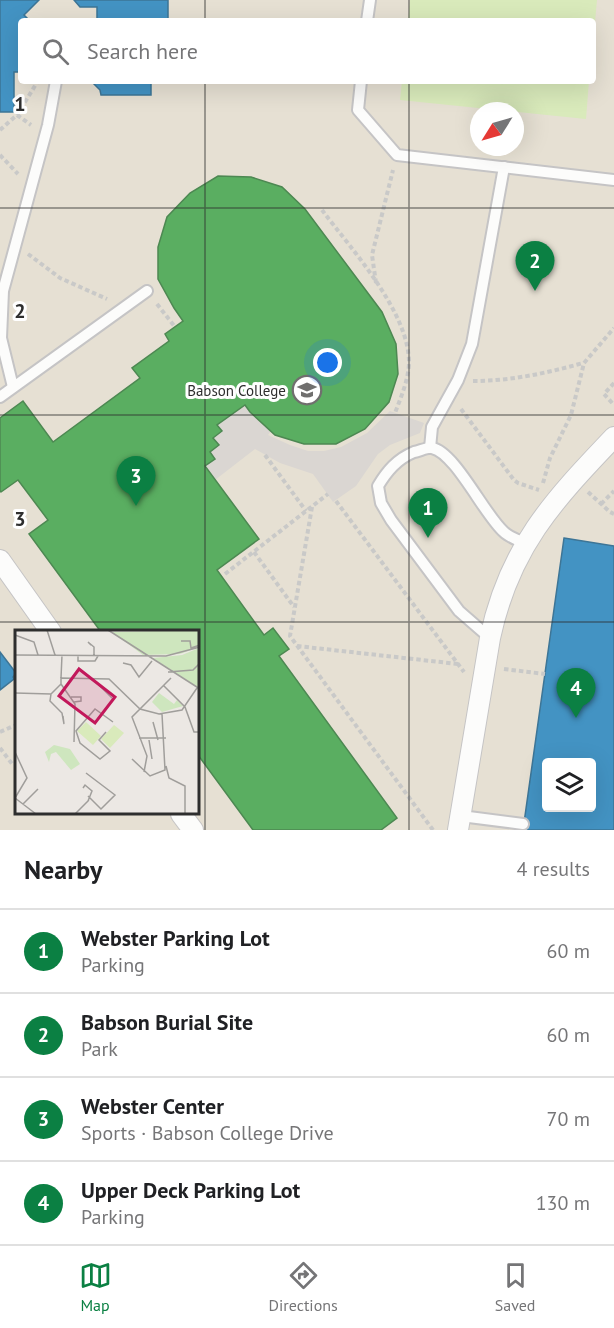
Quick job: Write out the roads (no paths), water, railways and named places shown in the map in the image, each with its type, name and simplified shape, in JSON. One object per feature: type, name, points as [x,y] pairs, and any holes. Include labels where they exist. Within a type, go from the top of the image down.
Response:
[{"type":"street","points":[[460,823],[490,638],[506,582],[525,543],[555,500],[614,437]]},
{"type":"street","points":[[0,560],[50,630]]},
{"type":"street","points":[[182,815],[193,830]]},
{"type":"lane","points":[[367,18],[370,0]]},
{"type":"lane","points":[[13,387],[1,338],[3,291],[48,125],[55,84]]},
{"type":"lane","points":[[361,84],[358,110],[397,155],[614,180]]},
{"type":"lane","points":[[430,448],[432,427],[458,380],[472,344],[504,167]]},
{"type":"lane","points":[[0,397],[147,291]]},
{"type":"lane","points":[[490,638],[459,611],[391,520],[378,494],[378,486],[387,471],[403,457],[430,448],[444,454],[504,533],[525,543]]},
{"type":"lane","points":[[460,823],[524,824]]},
{"type":"place","name":"Babson Burial Site","points":[[535,291]]},
{"type":"place","name":"Babson College","points":[[307,390]]},
{"type":"place","name":"Webster Center","points":[[136,506]]},
{"type":"place","name":"Webster Parking Lot","points":[[428,538]]},
{"type":"place","name":"Upper Deck Parking Lot","points":[[576,718]]}]
